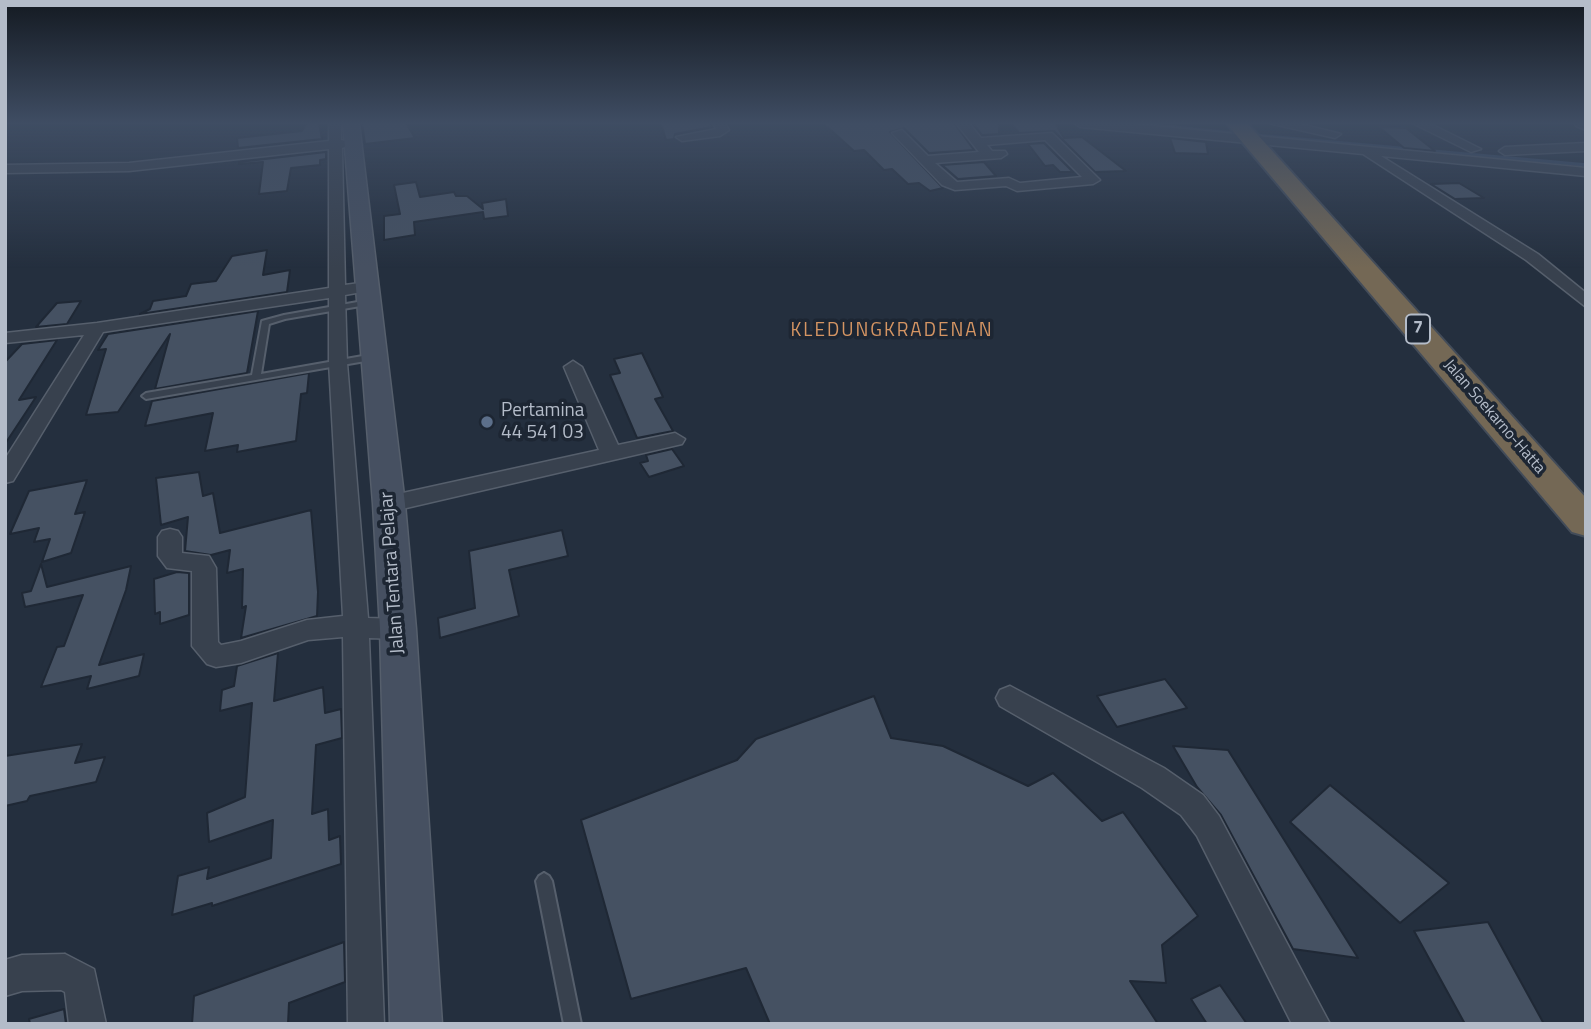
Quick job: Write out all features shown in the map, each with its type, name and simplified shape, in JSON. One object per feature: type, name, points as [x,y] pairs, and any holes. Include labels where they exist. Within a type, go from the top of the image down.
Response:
[{"type":"highway","name":"Jalan Soekarno-Hatta","points":[[1285,171],[1586,523]]},
{"type":"main road","name":"Jalan Tentara Pelajar","points":[[345,171],[353,297],[374,357],[389,504],[398,629],[415,1024]]},
{"type":"street","points":[[936,171],[947,182],[956,186],[1009,182]]},
{"type":"street","points":[[1000,171],[1017,187],[1093,180],[1083,171]]},
{"type":"street","points":[[1395,171],[1532,257],[1586,302]]},
{"type":"street","points":[[5,338],[353,297],[338,363],[356,626],[366,1024]]},
{"type":"street","points":[[5,476],[97,328]]},
{"type":"street","points":[[573,367],[611,453]]},
{"type":"street","points":[[389,504],[675,439]]},
{"type":"street","points":[[170,537],[170,556],[176,562],[200,562],[204,568],[205,646],[216,656],[241,652],[307,629],[356,626],[398,629]]},
{"type":"street","points":[[1010,698],[1153,778],[1192,805],[1208,826],[1312,1024]]},
{"type":"street","points":[[5,978],[22,973],[65,972],[81,982],[88,1024]]},
{"type":"lane","points":[[257,378],[265,323],[353,297]]},
{"type":"lane","points":[[146,396],[374,357]]},
{"type":"lane","points":[[544,881],[573,1024]]},
{"type":"building","points":[[262,171],[290,171],[287,191],[259,194]]},
{"type":"building","points":[[894,171],[927,171],[943,188],[930,191],[919,183],[908,184]]},
{"type":"building","points":[[949,171],[992,171],[996,176],[958,179]]},
{"type":"building","points":[[416,182],[420,197],[454,192],[456,196],[467,196],[483,209],[482,203],[506,199],[508,216],[484,219],[483,212],[414,222],[415,235],[384,240],[384,216],[400,214],[394,185]]},
{"type":"building","points":[[1459,183],[1484,198],[1455,199],[1431,184]]},
{"type":"building","points":[[267,250],[263,275],[290,270],[287,292],[140,314],[150,309],[153,301],[186,296],[191,284],[216,281],[232,256]]},
{"type":"building","points":[[81,301],[67,324],[36,327],[57,303]]},
{"type":"building","points":[[258,311],[247,373],[155,389],[170,334],[118,412],[86,415],[106,349],[98,350],[108,334]]},
{"type":"building","points":[[57,340],[19,400],[36,397],[5,444],[5,362],[22,344]]},
{"type":"building","points":[[642,353],[663,397],[655,399],[673,431],[637,438],[610,375],[620,373],[614,359]]},
{"type":"building","points":[[309,373],[307,393],[301,394],[296,441],[237,452],[238,445],[205,451],[213,413],[145,426],[152,401]]},
{"type":"building","points":[[672,449],[684,466],[649,477],[640,463],[648,461],[646,455]]},
{"type":"building","points":[[199,472],[203,496],[213,493],[220,533],[311,510],[318,592],[317,616],[241,638],[246,606],[242,608],[243,569],[227,573],[230,550],[211,555],[185,551],[188,517],[161,525],[156,478]]},
{"type":"building","points":[[87,480],[75,514],[85,512],[71,553],[42,562],[50,539],[34,542],[39,528],[10,534],[29,491]]},
{"type":"building","points":[[562,530],[568,556],[509,570],[519,616],[440,638],[438,618],[475,608],[469,551]]},
{"type":"building","points":[[41,564],[47,587],[131,566],[126,590],[99,665],[144,654],[139,676],[87,689],[91,676],[41,687],[57,647],[64,646],[83,595],[25,607],[22,593],[31,591]]},
{"type":"building","points":[[177,572],[189,573],[189,615],[160,624],[160,612],[155,614],[154,579]]},
{"type":"building","points":[[278,653],[274,701],[323,687],[325,713],[341,709],[342,738],[316,745],[312,814],[328,809],[329,840],[340,836],[341,864],[212,906],[212,903],[172,915],[178,876],[209,867],[207,879],[271,858],[273,820],[209,842],[207,813],[245,797],[252,703],[220,711],[222,690],[234,686],[237,666]]},
{"type":"building","points":[[1165,679],[1187,708],[1117,727],[1097,696]]},
{"type":"building","points":[[874,696],[891,738],[943,746],[1028,786],[1053,773],[1102,821],[1123,812],[1198,916],[1162,945],[1166,983],[1130,981],[1158,1024],[770,1024],[746,968],[631,999],[581,820],[737,760],[756,739]]},
{"type":"building","points":[[82,744],[75,763],[105,757],[96,782],[30,796],[27,801],[5,806],[5,756]]},
{"type":"building","points":[[1173,746],[1228,750],[1358,958],[1293,949],[1221,815],[1197,787]]},
{"type":"building","points":[[1330,785],[1449,883],[1400,923],[1290,822]]},
{"type":"building","points":[[1488,922],[1544,1024],[1465,1024],[1414,931]]},
{"type":"building","points":[[344,942],[345,982],[289,1003],[288,1024],[192,1024],[194,996]]},
{"type":"building","points":[[1220,985],[1247,1024],[1207,1024],[1191,999]]},
{"type":"building","points":[[64,1009],[66,1024],[30,1024],[29,1019]]},
{"type":"place","name":"Pertamina 44 541 03","points":[[487,422]]},
{"type":"district","name":"KLEDUNGKRADENAN","points":[[892,331]]}]
